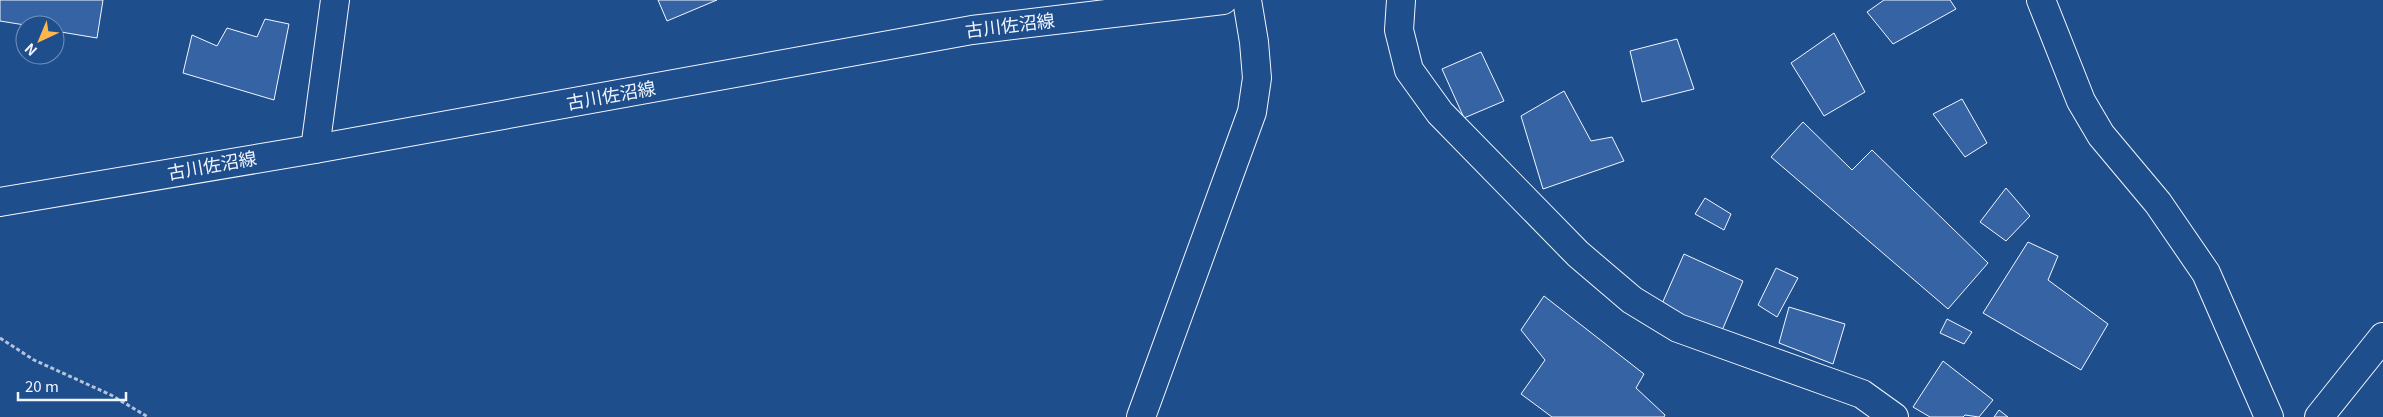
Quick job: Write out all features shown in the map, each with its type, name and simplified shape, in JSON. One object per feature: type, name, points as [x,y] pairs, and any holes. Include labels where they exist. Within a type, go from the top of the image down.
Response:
[{"type":"street","points":[[315,149],[335,0]]},
{"type":"street","name":"古川佐沼線","points":[[0,202],[315,149],[972,30],[1224,0]]},
{"type":"street","points":[[1141,417],[1252,112],[1256,78],[1254,42],[1246,0]]},
{"type":"street","points":[[1401,0],[1399,30],[1408,70],[1440,112],[1578,254],[1632,300],[1678,328],[1862,394],[1894,417]]},
{"type":"street","points":[[2041,0],[2081,101],[2101,135],[2158,202],[2206,273],[2269,417]]},
{"type":"street","points":[[2318,417],[2383,337]]},
{"type":"path","points":[[0,338],[34,360],[111,395],[148,417]]},
{"type":"building","points":[[0,0],[103,0],[97,38],[65,33],[65,15],[15,15],[15,23],[0,21]]},
{"type":"building","points":[[658,0],[717,0],[667,21]]},
{"type":"building","points":[[1884,0],[1950,0],[1956,9],[1893,44],[1867,12]]},
{"type":"building","points":[[265,19],[289,24],[274,100],[183,73],[192,35],[217,46],[227,28],[257,37]]},
{"type":"building","points":[[1834,33],[1865,92],[1824,116],[1791,63]]},
{"type":"building","points":[[1677,39],[1694,89],[1642,102],[1630,51]]},
{"type":"building","points":[[1481,52],[1504,101],[1464,118],[1442,69]]},
{"type":"building","points":[[1564,91],[1591,141],[1612,137],[1624,161],[1543,189],[1521,116]]},
{"type":"building","points":[[1962,99],[1987,143],[1965,157],[1933,114]]},
{"type":"building","points":[[1803,122],[1852,170],[1872,150],[1988,263],[1948,309],[1771,157]]},
{"type":"building","points":[[2006,188],[2030,216],[2006,241],[1980,222]]},
{"type":"building","points":[[1705,198],[1731,214],[1724,230],[1695,214]]},
{"type":"building","points":[[2028,242],[2058,256],[2048,280],[2108,324],[2081,370],[1983,313]]},
{"type":"building","points":[[1684,254],[1743,281],[1721,333],[1661,306]]},
{"type":"building","points":[[1776,268],[1798,278],[1777,317],[1758,305]]},
{"type":"building","points":[[1544,296],[1644,374],[1636,388],[1665,415],[1664,417],[1552,417],[1521,394],[1545,360],[1521,330]]},
{"type":"building","points":[[1789,307],[1845,324],[1833,364],[1779,343]]},
{"type":"building","points":[[1947,319],[1972,332],[1964,344],[1940,333]]},
{"type":"building","points":[[1943,361],[1993,400],[1979,417],[1965,415],[1963,417],[1930,417],[1913,407]]},
{"type":"building","points":[[1999,410],[2008,417],[1994,417]]}]
